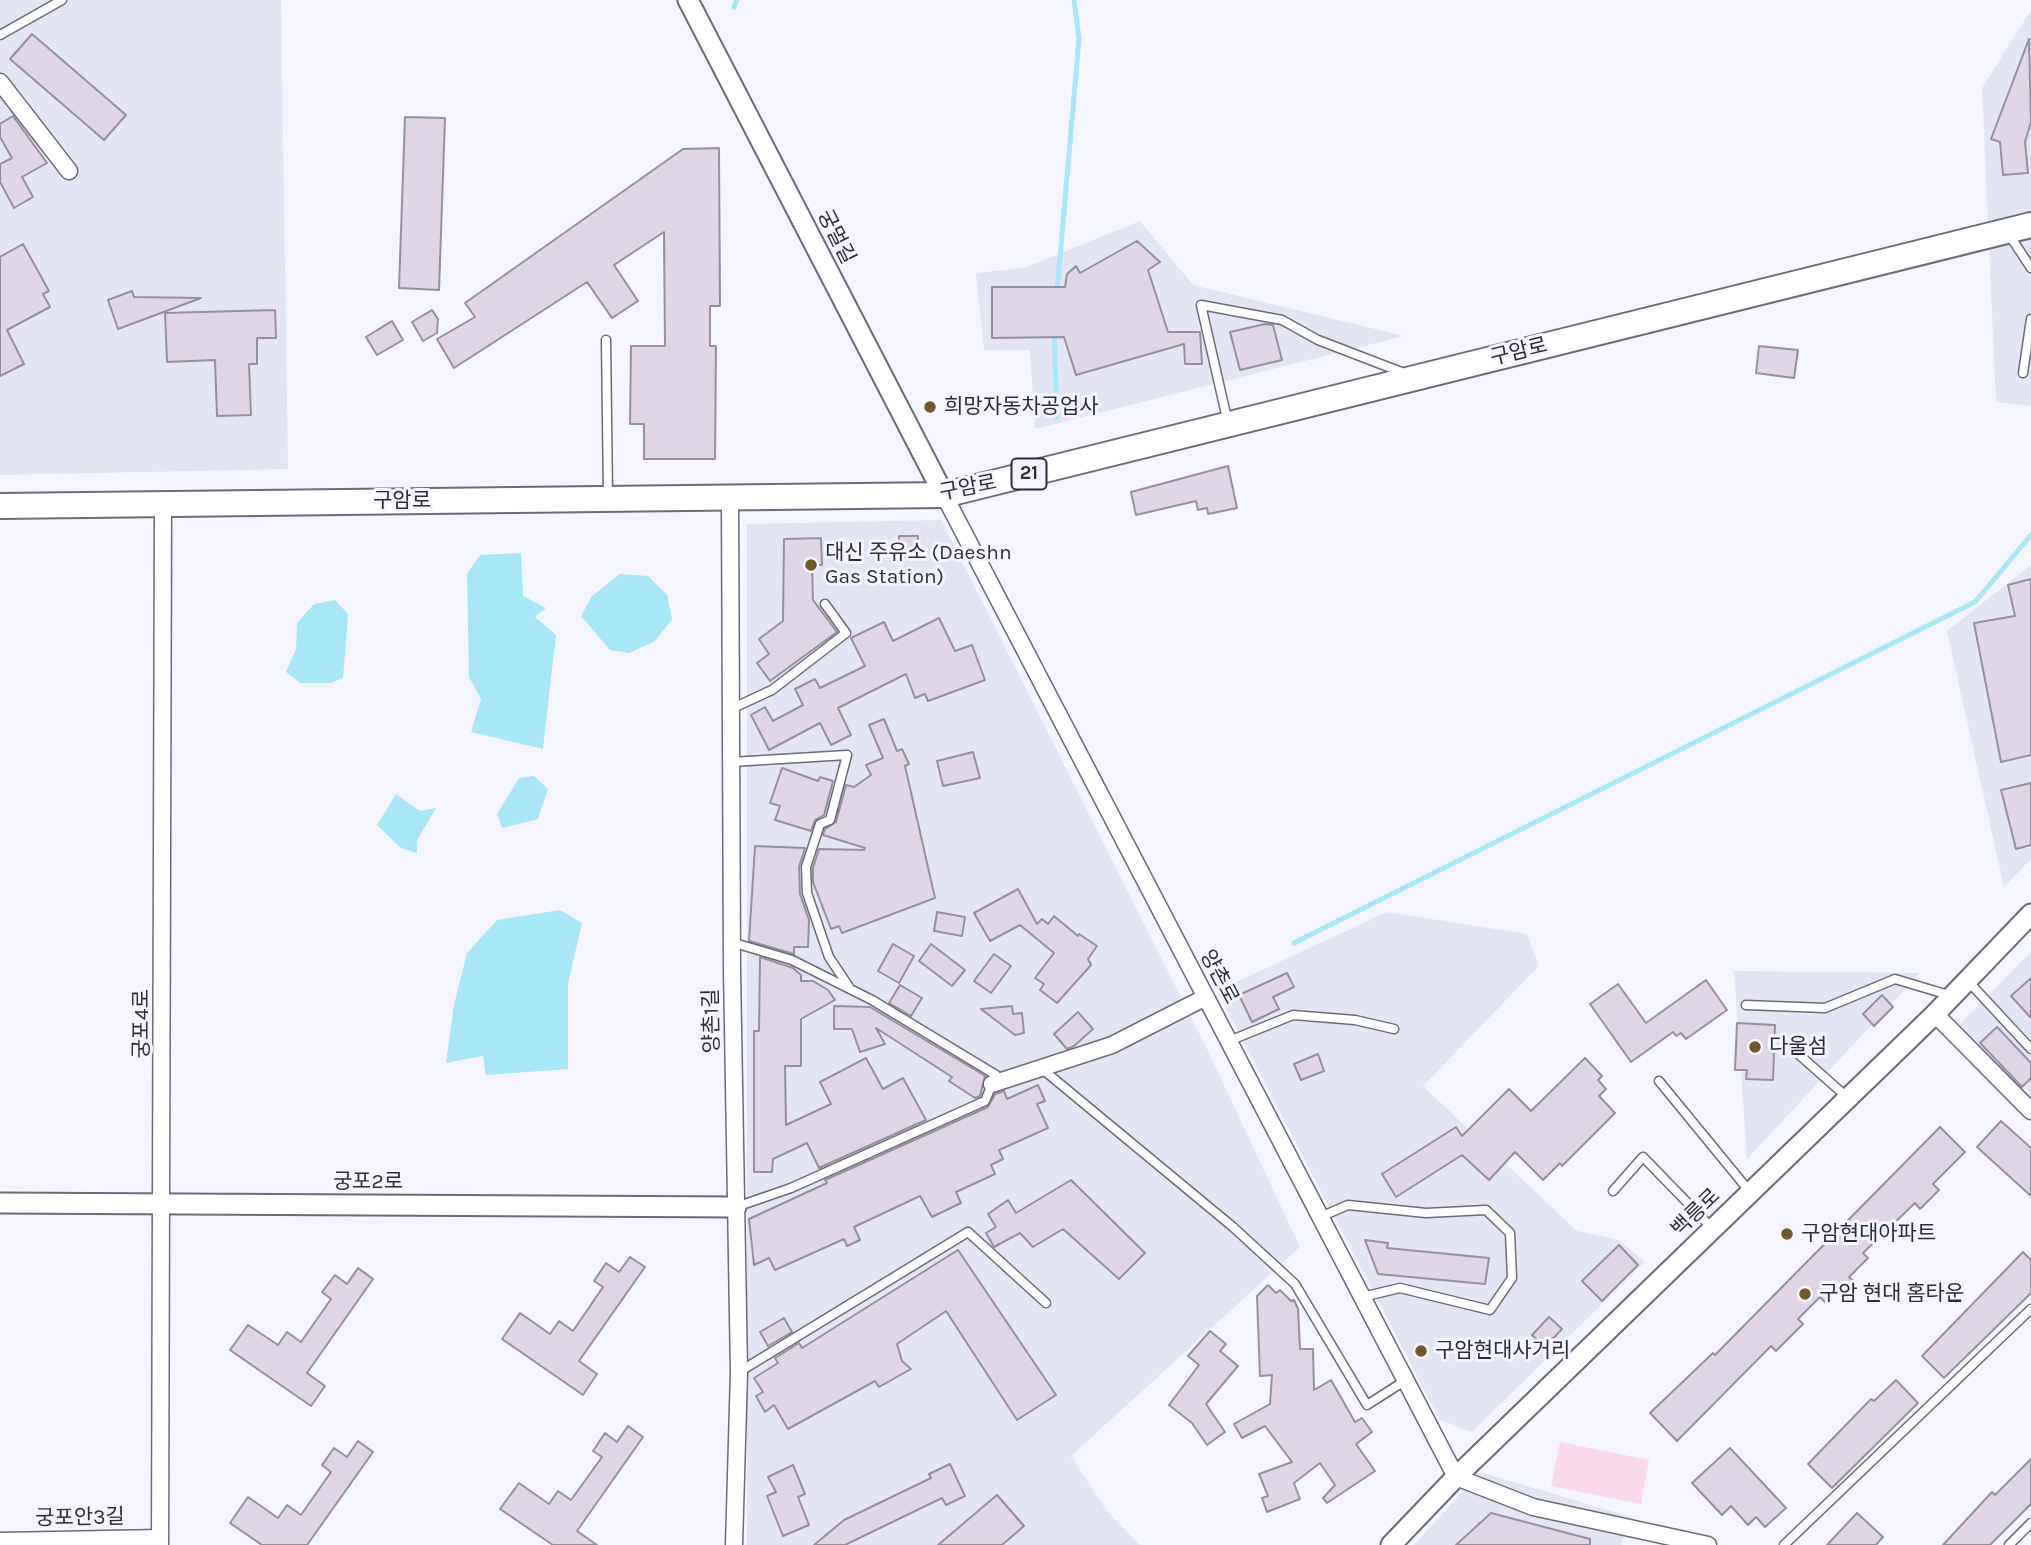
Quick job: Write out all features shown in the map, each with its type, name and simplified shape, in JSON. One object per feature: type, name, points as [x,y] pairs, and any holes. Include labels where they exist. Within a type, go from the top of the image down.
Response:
[{"type":"main road","name":"구암로","points":[[0,506],[944,495],[2031,225]]},
{"type":"street","name":"궁멀길","points":[[688,0],[944,495]]},
{"type":"street","points":[[0,82],[69,171]]},
{"type":"street","name":"양촌로","points":[[944,495],[1456,1477]]},
{"type":"street","name":"양촌1길","points":[[730,497],[732,942],[739,1372],[734,1545]]},
{"type":"street","name":"궁포4로","points":[[160,1541],[163,503]]},
{"type":"street","name":"백릉로","points":[[1391,1545],[1456,1477],[1935,1014],[2031,914]]},
{"type":"street","points":[[992,1084],[1112,1045],[1206,997]]},
{"type":"street","points":[[1935,1014],[2031,1111]]},
{"type":"street","name":"궁포2로","points":[[0,1203],[736,1207]]},
{"type":"street","points":[[1456,1477],[1534,1507],[1634,1531],[1708,1545]]},
{"type":"street","points":[[1624,1545],[1634,1531]]},
{"type":"street","name":"궁포안3길","points":[[0,1541],[160,1541]]},
{"type":"lane","points":[[0,35],[62,0]]},
{"type":"lane","points":[[2007,231],[2031,268]]},
{"type":"lane","points":[[1228,425],[1201,305],[1282,320],[1318,340],[1416,378]]},
{"type":"lane","points":[[2023,373],[2031,319]]},
{"type":"lane","points":[[606,340],[608,499]]},
{"type":"lane","points":[[731,709],[772,690],[846,633],[825,604]]},
{"type":"lane","points":[[731,762],[847,755],[830,820],[820,824],[806,867],[807,892],[829,957],[851,990]]},
{"type":"lane","points":[[732,942],[792,960],[851,990],[996,1075],[985,1101],[791,1188],[736,1207]]},
{"type":"lane","points":[[1746,1005],[1825,1008],[1895,979],[1952,996]]},
{"type":"lane","points":[[1967,980],[2031,1049]]},
{"type":"lane","points":[[1229,1041],[1293,1015],[1355,1020],[1394,1029]]},
{"type":"lane","points":[[1797,1053],[1848,1098]]},
{"type":"lane","points":[[1041,1068],[1233,1227],[1295,1284],[1367,1405],[1406,1380]]},
{"type":"lane","points":[[1659,1081],[1750,1192]]},
{"type":"lane","points":[[1613,1191],[1643,1157],[1713,1229]]},
{"type":"lane","points":[[1320,1217],[1348,1205],[1426,1213],[1486,1210],[1510,1233],[1512,1278],[1490,1310],[1400,1289],[1362,1297]]},
{"type":"lane","points":[[739,1372],[968,1232],[1046,1303]]},
{"type":"lane","points":[[1784,1545],[2031,1309]]},
{"type":"lane","points":[[2009,1545],[2031,1523]]},
{"type":"shaded area","points":[[0,0],[281,0],[288,469],[0,475]]},
{"type":"shaded area","points":[[2031,10],[2031,406],[1996,402],[1982,88]]},
{"type":"shaded area","points":[[1140,221],[1193,285],[1404,336],[1035,429],[1030,350],[984,350],[976,273],[1024,268]]},
{"type":"shaded area","points":[[941,520],[1207,1049],[1300,1247],[1071,1456],[1106,1510],[1140,1545],[747,1545],[747,524]]},
{"type":"shaded area","points":[[2031,565],[2031,859],[2004,887],[1947,631]]},
{"type":"shaded area","points":[[1387,912],[1527,934],[1539,966],[1423,1086],[1577,1231],[1619,1240],[1645,1262],[1472,1432],[1440,1420],[1217,991]]},
{"type":"shaded area","points":[[2031,952],[2031,1093],[1959,1025]]},
{"type":"shaded area","points":[[1734,971],[1920,973],[1747,1159]]},
{"type":"shaded area","points":[[1560,1442],[1649,1460],[1641,1504],[1551,1486]]},
{"type":"shaded area","points":[[1480,1472],[1631,1517],[1621,1545],[1414,1545]]},
{"type":"water","points":[[521,553],[523,596],[546,608],[535,617],[556,635],[543,749],[471,732],[481,699],[469,677],[467,574],[480,555]]},
{"type":"water","points":[[620,574],[648,576],[667,595],[672,619],[655,641],[629,653],[610,650],[581,616],[592,596]]},
{"type":"water","points":[[335,600],[348,614],[343,678],[331,683],[300,683],[286,672],[296,649],[297,623],[314,604]]},
{"type":"water","points":[[534,776],[548,789],[538,819],[502,828],[497,814],[519,778]]},
{"type":"water","points":[[396,794],[420,811],[436,808],[417,840],[417,853],[401,848],[377,825]]},
{"type":"water","points":[[560,910],[582,923],[568,983],[568,1069],[486,1075],[483,1056],[446,1063],[454,1005],[467,953],[497,920]]},
{"type":"building","points":[[32,34],[126,115],[104,140],[10,59]]},
{"type":"building","points":[[2029,39],[2031,122],[2025,142],[2028,173],[2003,175],[2000,142],[1991,139]]},
{"type":"building","points":[[13,116],[47,163],[22,177],[33,197],[14,208],[0,182],[0,164],[12,158],[0,137],[0,124]]},
{"type":"building","points":[[405,117],[445,118],[439,290],[399,288]]},
{"type":"building","points":[[719,148],[720,306],[710,306],[710,346],[716,346],[715,459],[644,459],[644,424],[630,424],[631,346],[665,346],[664,232],[614,265],[638,301],[612,318],[587,282],[454,368],[437,339],[475,317],[465,303],[683,149]]},
{"type":"building","points":[[1137,241],[1160,262],[1148,270],[1168,332],[1200,332],[1202,364],[1185,364],[1184,344],[1076,375],[1064,337],[992,338],[992,287],[1065,287],[1067,274],[1076,266],[1080,273]]},
{"type":"building","points":[[23,244],[49,291],[43,294],[50,307],[7,330],[24,364],[0,376],[0,257]]},
{"type":"building","points":[[132,291],[134,297],[201,298],[118,329],[108,300]]},
{"type":"building","points":[[275,310],[276,338],[257,338],[257,364],[249,364],[251,415],[217,416],[215,360],[167,362],[165,313]]},
{"type":"building","points":[[432,310],[438,319],[437,333],[423,341],[412,322]]},
{"type":"building","points":[[392,321],[403,340],[377,355],[366,337]]},
{"type":"building","points":[[1265,324],[1273,325],[1282,360],[1240,370],[1230,332]]},
{"type":"building","points":[[1759,346],[1798,350],[1794,378],[1756,373]]},
{"type":"building","points":[[1228,466],[1237,508],[1208,514],[1207,508],[1198,510],[1196,501],[1136,515],[1131,492]]},
{"type":"building","points":[[899,536],[918,536],[918,558],[899,558]]},
{"type":"building","points":[[821,538],[822,565],[812,565],[813,600],[837,632],[770,681],[757,663],[769,654],[759,639],[783,621],[784,539]]},
{"type":"building","points":[[2031,579],[2031,755],[2001,762],[1974,623],[2015,616],[2008,585]]},
{"type":"building","points":[[939,618],[955,651],[972,645],[985,680],[928,701],[925,694],[915,698],[906,674],[838,708],[851,735],[831,745],[820,723],[769,750],[751,715],[765,707],[773,721],[803,705],[795,689],[815,679],[820,688],[865,666],[851,638],[884,622],[893,641]]},
{"type":"building","points":[[884,719],[897,751],[902,749],[909,764],[905,766],[935,898],[842,933],[839,926],[831,929],[813,882],[813,868],[819,849],[865,848],[823,835],[825,829],[836,822],[846,785],[854,787],[871,775],[866,765],[883,758],[869,725]]},
{"type":"building","points":[[973,752],[980,778],[943,786],[937,761]]},
{"type":"building","points":[[782,768],[818,781],[820,777],[833,781],[824,815],[815,820],[811,831],[775,820],[780,806],[770,803]]},
{"type":"building","points":[[2031,783],[2031,845],[2016,849],[2001,790]]},
{"type":"building","points":[[755,846],[805,848],[799,867],[800,894],[809,920],[808,947],[794,947],[794,954],[749,941]]},
{"type":"building","points":[[1018,889],[1037,924],[1042,919],[1048,924],[1054,916],[1078,936],[1079,934],[1097,946],[1088,959],[1091,965],[1057,1003],[1040,990],[1044,984],[1035,978],[1054,953],[1020,925],[990,941],[974,913]]},
{"type":"building","points":[[937,912],[965,917],[962,936],[934,931]]},
{"type":"building","points":[[893,944],[914,956],[899,983],[878,971]]},
{"type":"building","points":[[931,944],[965,970],[952,986],[919,961]]},
{"type":"building","points":[[994,954],[1011,966],[991,993],[974,981]]},
{"type":"building","points":[[760,957],[793,968],[801,975],[801,981],[813,981],[828,990],[835,1000],[801,1019],[801,1066],[785,1066],[786,1125],[831,1104],[820,1082],[866,1058],[883,1089],[903,1078],[926,1120],[819,1168],[807,1143],[773,1159],[772,1172],[754,1172],[754,1031],[759,1031]]},
{"type":"building","points":[[1287,973],[1294,987],[1273,997],[1279,1009],[1252,1022],[1239,995]]},
{"type":"building","points":[[2031,978],[2031,1018],[2011,996]]},
{"type":"building","points":[[1706,980],[1727,1010],[1686,1039],[1681,1033],[1676,1036],[1673,1032],[1631,1062],[1590,1004],[1618,984],[1646,1023]]},
{"type":"building","points":[[900,985],[922,998],[911,1016],[889,1003]]},
{"type":"building","points":[[1882,995],[1893,1007],[1874,1026],[1863,1014]]},
{"type":"building","points":[[834,1006],[870,1007],[977,1071],[985,1076],[980,1096],[975,1098],[949,1081],[952,1077],[876,1028],[885,1044],[860,1052],[852,1029],[834,1029]]},
{"type":"building","points":[[1012,1006],[1013,1014],[1022,1013],[1024,1033],[1015,1035],[981,1009]]},
{"type":"building","points":[[1078,1012],[1093,1029],[1067,1049],[1054,1034]]},
{"type":"building","name":"다울섬","points":[[1737,1023],[1775,1025],[1773,1080],[1746,1079],[1747,1070],[1735,1070]]},
{"type":"building","points":[[1997,1027],[2031,1063],[2031,1078],[2022,1087],[1980,1043]]},
{"type":"building","points":[[1318,1054],[1324,1071],[1301,1080],[1294,1064]]},
{"type":"building","points":[[1585,1058],[1602,1076],[1598,1080],[1606,1089],[1599,1096],[1615,1113],[1562,1166],[1560,1163],[1543,1180],[1515,1152],[1489,1180],[1462,1155],[1396,1197],[1382,1174],[1456,1127],[1462,1136],[1509,1089],[1531,1111]]},
{"type":"building","points":[[1038,1085],[1045,1101],[1037,1104],[1048,1128],[999,1150],[1003,1159],[991,1165],[995,1174],[956,1192],[961,1203],[932,1217],[920,1196],[854,1227],[860,1240],[847,1246],[844,1239],[775,1270],[769,1258],[754,1265],[749,1219],[827,1183],[825,1180],[988,1107],[995,1094],[1004,1091],[1007,1099]]},
{"type":"building","points":[[2001,1121],[2031,1148],[2031,1196],[1977,1147]]},
{"type":"building","points":[[1940,1127],[1965,1152],[1933,1184],[1939,1190],[1920,1209],[1915,1203],[1863,1253],[1868,1258],[1849,1277],[1856,1283],[1843,1297],[1837,1291],[1825,1302],[1820,1297],[1798,1319],[1803,1324],[1776,1351],[1771,1346],[1677,1441],[1650,1413],[1713,1353],[1715,1355]]},
{"type":"building","points":[[1071,1180],[1145,1253],[1119,1279],[1063,1229],[1033,1247],[1020,1233],[994,1247],[986,1233],[996,1227],[988,1214],[1008,1200],[1016,1213]]},
{"type":"building","points":[[1365,1240],[1388,1243],[1387,1248],[1489,1258],[1485,1284],[1378,1274]]},
{"type":"building","points":[[1619,1245],[1638,1265],[1602,1301],[1582,1281]]},
{"type":"building","points":[[958,1250],[1056,1395],[1017,1420],[946,1311],[897,1344],[902,1361],[911,1369],[879,1387],[875,1381],[788,1429],[774,1405],[765,1412],[756,1396],[763,1392],[754,1378],[778,1363],[775,1358],[799,1343],[802,1348]]},
{"type":"building","points":[[2023,1252],[2031,1260],[2031,1293],[1944,1378],[1922,1356]]},
{"type":"building","points":[[630,1257],[645,1267],[579,1361],[597,1374],[583,1395],[502,1339],[520,1313],[550,1334],[559,1321],[573,1331],[603,1287],[594,1281],[606,1263],[619,1272]]},
{"type":"building","points":[[358,1268],[373,1279],[307,1373],[325,1386],[311,1406],[230,1350],[248,1325],[278,1345],[287,1332],[301,1342],[331,1299],[322,1292],[335,1275],[347,1284]]},
{"type":"building","points":[[1268,1285],[1276,1293],[1280,1290],[1291,1301],[1294,1300],[1298,1309],[1300,1349],[1313,1349],[1314,1390],[1331,1380],[1355,1422],[1362,1418],[1372,1432],[1356,1444],[1375,1471],[1327,1503],[1323,1498],[1335,1485],[1320,1463],[1294,1483],[1300,1499],[1267,1512],[1262,1498],[1268,1496],[1259,1474],[1292,1462],[1265,1426],[1242,1438],[1234,1424],[1270,1404],[1272,1375],[1260,1376],[1257,1296]]},
{"type":"building","points":[[1549,1317],[1562,1329],[1545,1347],[1532,1335]]},
{"type":"building","points":[[784,1318],[792,1332],[768,1346],[760,1332]]},
{"type":"building","points":[[1210,1331],[1226,1344],[1220,1351],[1238,1366],[1206,1404],[1225,1432],[1207,1445],[1192,1423],[1169,1405],[1199,1365],[1188,1356]]},
{"type":"building","points":[[1896,1380],[1918,1403],[1832,1488],[1808,1464],[1871,1399],[1874,1401]]},
{"type":"building","points":[[628,1426],[643,1437],[577,1531],[597,1545],[553,1545],[500,1509],[519,1483],[549,1504],[558,1491],[571,1500],[602,1457],[593,1451],[605,1433],[617,1442]]},
{"type":"building","points":[[358,1441],[373,1452],[307,1545],[262,1545],[230,1523],[248,1497],[278,1518],[287,1505],[301,1515],[331,1472],[322,1465],[334,1448],[347,1457]]},
{"type":"building","points":[[1730,1448],[1786,1508],[1765,1527],[1756,1517],[1748,1525],[1731,1506],[1722,1515],[1692,1483]]},
{"type":"building","points":[[2031,1459],[2031,1504],[1990,1545],[1943,1545],[1992,1492],[1995,1495]]},
{"type":"building","points":[[950,1464],[965,1496],[946,1505],[942,1498],[845,1545],[814,1545],[844,1520],[931,1478],[929,1474]]},
{"type":"building","points":[[793,1465],[805,1494],[798,1497],[809,1525],[783,1536],[767,1496],[776,1492],[768,1477]]},
{"type":"building","points":[[997,1495],[1024,1526],[1002,1545],[938,1545]]},
{"type":"building","points":[[1491,1513],[1590,1539],[1590,1545],[1456,1545]]},
{"type":"building","points":[[1857,1513],[1883,1537],[1876,1545],[1827,1545]]},
{"type":"waterway","points":[[734,7],[737,0]]},
{"type":"waterway","points":[[1057,292],[1079,39],[1074,0]]},
{"type":"waterway","points":[[1054,333],[1057,417]]},
{"type":"waterway","points":[[1294,943],[1975,602],[2031,535]]},
{"type":"place","name":"희망자동차공업사","points":[[930,407]]},
{"type":"place","name":"대신 주유소 (Daeshn Gas Station)","points":[[811,565]]},
{"type":"place","name":"다울섬","points":[[1755,1047]]},
{"type":"place","name":"구암현대아파트","points":[[1787,1234]]},
{"type":"place","name":"구암 현대 홈타운","points":[[1805,1294]]},
{"type":"place","name":"구암현대사거리","points":[[1421,1351]]}]
